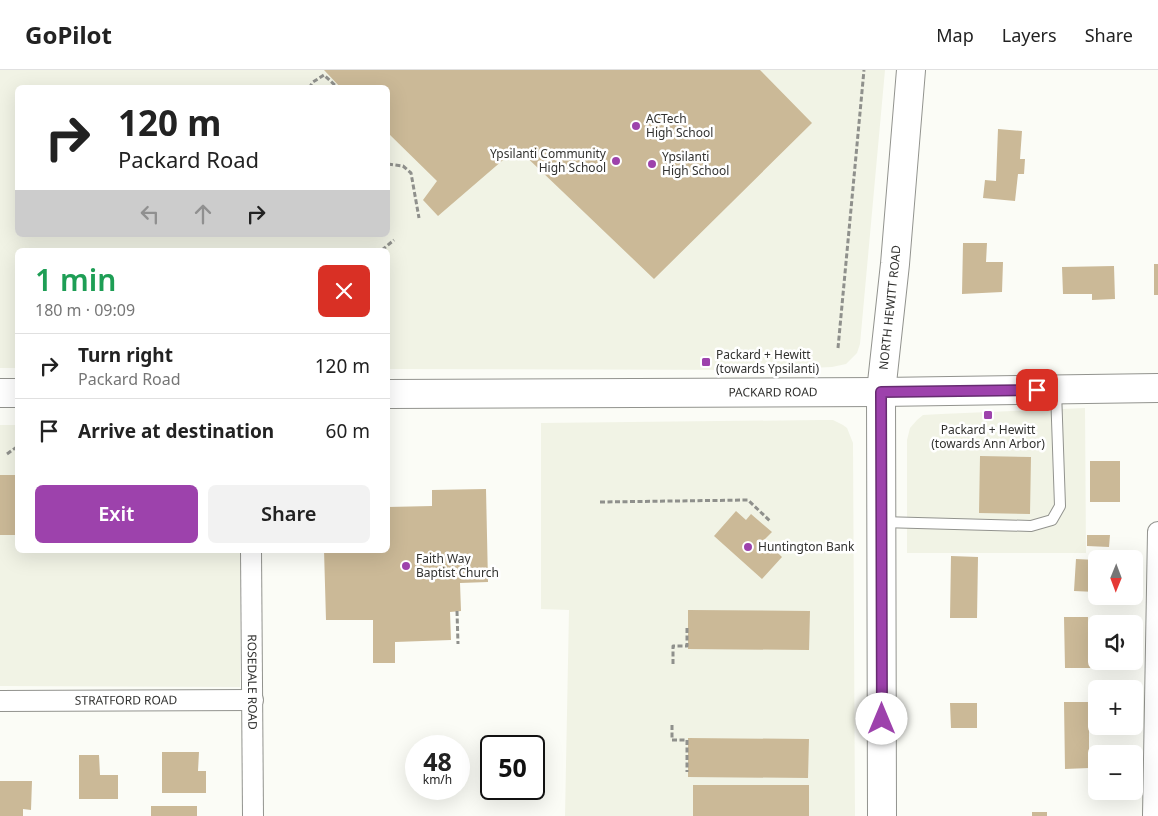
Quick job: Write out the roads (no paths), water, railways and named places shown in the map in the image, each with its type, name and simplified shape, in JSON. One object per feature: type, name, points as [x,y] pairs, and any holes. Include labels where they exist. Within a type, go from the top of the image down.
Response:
[{"type":"main road","name":"NORTH HEWITT ROAD","points":[[882,816],[881,392],[895,264],[911,70]]},
{"type":"main road","name":"PACKARD ROAD","points":[[390,394],[881,392],[1158,388]]},
{"type":"main road","points":[[0,393],[15,393]]},
{"type":"street","points":[[1153,816],[1158,532]]},
{"type":"street","name":"ROSEDALE ROAD","points":[[251,553],[253,816]]},
{"type":"street","name":"STRATFORD ROAD","points":[[0,701],[253,700]]},
{"type":"lane","points":[[881,522],[1031,526],[1052,520],[1060,506],[1056,390]]},
{"type":"place","name":"ACTech High School","points":[[636,126]]},
{"type":"place","name":"Ypsilanti Community High School","points":[[616,161]]},
{"type":"place","name":"Ypsilanti High School","points":[[652,164]]},
{"type":"place","name":"Packard + Hewitt (towards Ypsilanti)","points":[[706,362]]},
{"type":"place","name":"Packard + Hewitt (towards Ann Arbor)","points":[[988,415]]},
{"type":"place","name":"Huntington Bank","points":[[748,547]]},
{"type":"place","name":"Faith Way Baptist Church","points":[[406,566]]}]
